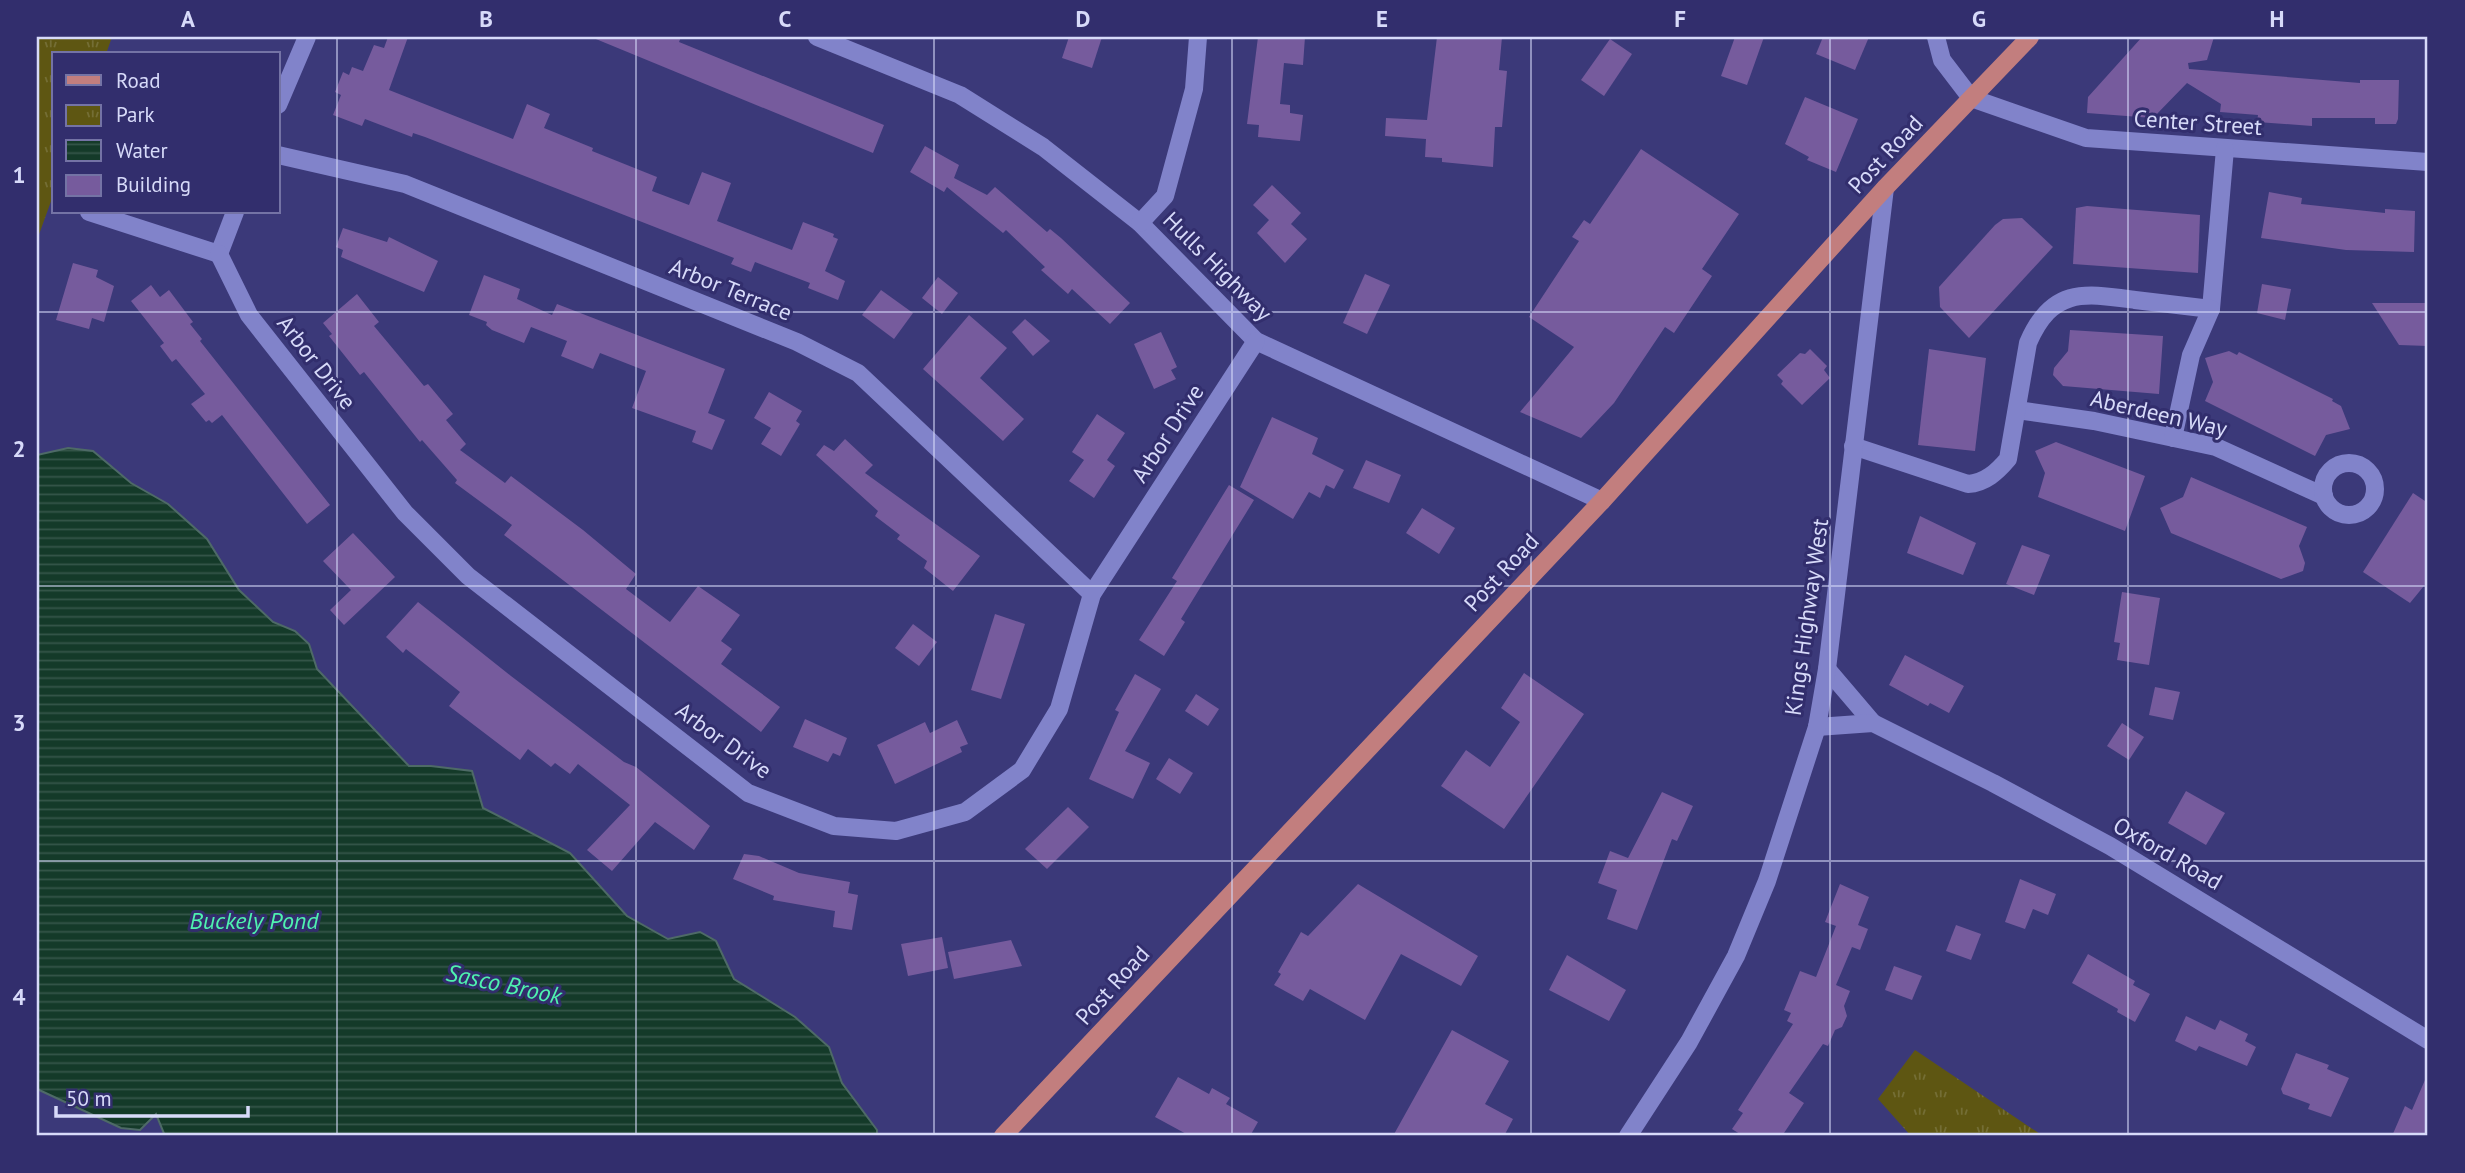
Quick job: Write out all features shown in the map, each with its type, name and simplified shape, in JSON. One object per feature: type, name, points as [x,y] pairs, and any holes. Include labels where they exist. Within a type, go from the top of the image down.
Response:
[{"type":"main road","name":"Post Road","points":[[1003,1136],[1602,501],[1885,188],[2030,37]]},
{"type":"street","points":[[280,100],[307,37]]},
{"type":"street","name":"Hulls Highway","points":[[817,37],[960,95],[1043,147],[1140,223],[1256,341],[1602,501]]},
{"type":"street","points":[[1140,223],[1165,196],[1194,89],[1198,37]]},
{"type":"street","points":[[1936,37],[1942,60],[1971,98]]},
{"type":"street","name":"Center Street","points":[[1971,98],[2086,138],[2428,162]]},
{"type":"street","points":[[2173,438],[2191,355],[2211,309],[2225,149]]},
{"type":"street","name":"Arbor Terrace","points":[[280,155],[405,184],[797,342],[858,373],[1092,594]]},
{"type":"street","name":"Kings Highway West","points":[[1628,1136],[1689,1042],[1736,956],[1768,881],[1816,727],[1827,669],[1885,188]]},
{"type":"street","points":[[95,214],[219,254],[234,214]]},
{"type":"street","name":"Arbor Drive","points":[[219,254],[249,315],[405,513],[468,576],[748,793],[834,826],[897,831],[965,812],[1022,770],[1059,709],[1092,594],[1256,341]]},
{"type":"street","points":[[1853,446],[1968,484],[1977,483],[1995,472],[2008,459],[2032,335],[2045,316],[2066,300],[2085,293],[2211,309]]},
{"type":"street","name":"Aberdeen Way","points":[[2017,410],[2094,421],[2216,447],[2324,496]]},
{"type":"street","name":"Oxford Road","points":[[1827,669],[1873,723],[2110,846],[2428,1041]]},
{"type":"street","points":[[1816,727],[1873,723]]},
{"type":"green space","points":[[37,37],[112,37],[107,52],[52,52],[52,199],[37,240]]},
{"type":"green space","points":[[1915,1050],[2043,1136],[1911,1136],[1878,1099]]},
{"type":"water","name":"Buckely Pond","points":[[68,448],[93,451],[131,483],[168,504],[207,539],[239,590],[273,622],[295,631],[309,644],[317,669],[409,766],[472,771],[483,808],[570,853],[627,916],[668,939],[700,932],[716,941],[734,979],[795,1017],[829,1047],[842,1083],[877,1130],[877,1136],[165,1136],[156,1114],[140,1130],[121,1128],[37,1089],[37,455]]},
{"type":"building","points":[[388,37],[408,37],[389,90],[513,139],[527,104],[550,114],[544,128],[657,177],[652,191],[689,205],[702,172],[731,183],[717,221],[792,250],[803,222],[834,234],[833,237],[838,239],[825,271],[845,281],[838,300],[808,288],[810,283],[755,262],[751,272],[731,264],[734,258],[425,137],[413,133],[412,137],[365,119],[362,126],[333,115],[341,95],[335,92],[343,72],[349,75],[352,67],[363,71],[374,45],[384,48]]},
{"type":"building","points":[[591,37],[681,37],[679,42],[884,125],[873,153]]},
{"type":"building","points":[[1069,37],[1102,37],[1092,68],[1062,58]]},
{"type":"building","points":[[1258,37],[1305,37],[1303,65],[1284,63],[1280,104],[1290,105],[1290,113],[1303,115],[1300,141],[1258,137],[1259,125],[1247,124]]},
{"type":"building","points":[[1437,37],[1502,37],[1499,70],[1507,71],[1502,127],[1495,127],[1493,167],[1442,162],[1442,158],[1425,157],[1426,139],[1385,136],[1386,118],[1427,120]]},
{"type":"building","points":[[1735,37],[1764,37],[1747,85],[1721,76]]},
{"type":"building","points":[[1823,37],[1869,37],[1855,70],[1816,54]]},
{"type":"building","points":[[2142,37],[2214,37],[2207,60],[2188,63],[2189,69],[2360,83],[2360,80],[2399,80],[2398,119],[2396,124],[2375,124],[2375,118],[2312,118],[2312,126],[2257,122],[2258,115],[2220,112],[2221,104],[2187,83],[2153,118],[2087,113],[2088,97]]},
{"type":"building","points":[[1610,39],[1632,54],[1604,96],[1581,80]]},
{"type":"building","points":[[1805,97],[1858,119],[1836,172],[1807,160],[1809,157],[1785,144]]},
{"type":"building","points":[[925,146],[959,165],[954,178],[987,195],[995,187],[1047,232],[1050,229],[1130,303],[1110,324],[1072,289],[1068,294],[1041,270],[1045,267],[1006,230],[1003,233],[947,187],[944,192],[910,172]]},
{"type":"building","points":[[1641,149],[1739,214],[1702,269],[1712,276],[1674,333],[1665,327],[1614,403],[1581,438],[1520,412],[1574,347],[1529,317],[1579,241],[1572,237],[1584,220],[1590,224]]},
{"type":"building","points":[[1272,185],[1301,213],[1291,224],[1307,239],[1285,263],[1257,233],[1269,220],[1253,205]]},
{"type":"building","points":[[2269,192],[2302,198],[2301,204],[2385,213],[2385,209],[2415,211],[2414,252],[2346,250],[2261,238]]},
{"type":"building","points":[[2087,206],[2200,215],[2198,273],[2073,264],[2076,208]]},
{"type":"building","points":[[2022,218],[2053,247],[1969,338],[1940,307],[1939,287],[1995,225],[2003,219]]},
{"type":"building","points":[[343,228],[387,242],[389,237],[438,261],[424,292],[341,257],[343,250],[336,247]]},
{"type":"building","points":[[73,263],[98,270],[96,277],[114,286],[104,322],[92,318],[89,329],[56,320]]},
{"type":"building","points":[[1365,274],[1390,285],[1367,334],[1343,323]]},
{"type":"building","points":[[484,275],[520,289],[517,299],[552,315],[557,304],[725,369],[708,413],[725,420],[712,450],[692,442],[696,431],[632,408],[646,371],[600,353],[593,369],[561,356],[567,341],[531,327],[524,343],[492,330],[486,325],[487,322],[469,315]]},
{"type":"building","points":[[938,277],[958,293],[942,314],[922,298]]},
{"type":"building","points":[[2262,284],[2291,289],[2285,320],[2257,313]]},
{"type":"building","points":[[151,285],[160,297],[169,290],[193,322],[190,324],[202,339],[200,341],[330,505],[307,524],[222,415],[212,423],[209,420],[206,422],[191,404],[205,394],[176,359],[172,362],[160,346],[164,343],[131,301]]},
{"type":"building","points":[[881,290],[913,313],[894,339],[862,315]]},
{"type":"building","points":[[357,294],[379,322],[374,326],[424,386],[428,384],[453,414],[446,420],[466,444],[460,450],[505,483],[511,476],[583,530],[636,574],[626,589],[670,622],[698,586],[740,615],[721,641],[732,649],[721,664],[780,707],[761,732],[504,535],[512,525],[455,483],[457,480],[422,440],[420,442],[364,372],[360,375],[329,336],[332,334],[323,323]]},
{"type":"building","points":[[2372,303],[2428,303],[2428,346],[2399,345]]},
{"type":"building","points":[[969,315],[1007,348],[980,378],[1024,419],[1003,441],[923,369]]},
{"type":"building","points":[[1025,319],[1050,341],[1033,356],[1012,332]]},
{"type":"building","points":[[2070,330],[2163,336],[2159,394],[2063,386],[2053,375],[2054,368],[2068,351]]},
{"type":"building","points":[[1161,332],[1177,367],[1171,370],[1176,379],[1154,389],[1134,344]]},
{"type":"building","points":[[1810,349],[1827,366],[1824,370],[1830,378],[1802,405],[1781,384],[1783,381],[1777,375],[1800,353],[1805,354]]},
{"type":"building","points":[[1929,349],[1986,358],[1975,451],[1918,445]]},
{"type":"building","points":[[2229,351],[2237,355],[2239,352],[2333,399],[2332,401],[2341,406],[2350,429],[2326,435],[2315,456],[2205,401],[2213,382],[2205,358]]},
{"type":"building","points":[[769,392],[802,411],[796,421],[800,424],[781,456],[761,444],[771,428],[754,418]]},
{"type":"building","points":[[1097,414],[1125,433],[1107,460],[1115,466],[1094,498],[1069,481],[1084,460],[1072,452]]},
{"type":"building","points":[[1272,417],[1318,438],[1312,454],[1344,470],[1334,489],[1326,485],[1320,498],[1309,492],[1293,519],[1240,487]]},
{"type":"building","points":[[845,439],[873,465],[865,473],[980,556],[953,591],[924,568],[927,561],[897,539],[900,535],[875,516],[878,511],[816,455],[824,445],[834,451]]},
{"type":"building","points":[[2056,442],[2145,476],[2125,531],[2038,497],[2045,473],[2035,451]]},
{"type":"building","points":[[1366,460],[1401,475],[1389,503],[1353,488]]},
{"type":"building","points":[[2191,477],[2307,527],[2299,546],[2305,563],[2303,571],[2281,579],[2171,533],[2160,508],[2183,497]]},
{"type":"building","points":[[1229,485],[1254,500],[1181,619],[1185,622],[1164,656],[1139,640],[1177,581],[1172,578]]},
{"type":"building","points":[[2413,493],[2428,503],[2428,581],[2410,603],[2363,572]]},
{"type":"building","points":[[1422,508],[1455,528],[1439,554],[1406,533]]},
{"type":"building","points":[[1920,516],[1976,543],[1963,575],[1907,553]]},
{"type":"building","points":[[353,533],[395,577],[344,625],[330,610],[351,590],[323,561]]},
{"type":"building","points":[[2022,545],[2050,555],[2034,595],[2006,584]]},
{"type":"building","points":[[2122,592],[2160,598],[2149,665],[2117,660],[2120,643],[2114,642]]},
{"type":"building","points":[[418,602],[511,676],[624,762],[636,767],[710,826],[694,850],[655,822],[612,871],[587,850],[630,805],[578,764],[570,774],[555,763],[551,767],[528,749],[520,760],[449,706],[460,692],[406,649],[403,653],[386,637]]},
{"type":"building","points":[[995,614],[1025,624],[1001,699],[971,690]]},
{"type":"building","points":[[913,624],[937,642],[919,666],[895,648]]},
{"type":"building","points":[[1905,655],[1964,686],[1949,713],[1930,703],[1928,706],[1889,685]]},
{"type":"building","points":[[1524,673],[1584,714],[1504,829],[1441,786],[1466,750],[1490,767],[1520,722],[1501,708]]},
{"type":"building","points":[[1135,674],[1161,689],[1125,751],[1150,763],[1133,799],[1089,779],[1119,712],[1115,710]]},
{"type":"building","points":[[2155,687],[2180,692],[2173,720],[2149,715]]},
{"type":"building","points":[[1196,694],[1219,709],[1208,726],[1185,711]]},
{"type":"building","points":[[805,719],[847,738],[840,756],[833,753],[828,762],[793,747]]},
{"type":"building","points":[[957,720],[968,744],[960,747],[962,752],[895,784],[877,745],[925,722],[930,733]]},
{"type":"building","points":[[2122,723],[2144,737],[2129,760],[2107,746]]},
{"type":"building","points":[[1169,758],[1193,773],[1180,794],[1156,779]]},
{"type":"building","points":[[2186,791],[2225,813],[2206,845],[2168,823]]},
{"type":"building","points":[[1662,792],[1693,806],[1677,841],[1672,839],[1637,930],[1607,919],[1617,890],[1598,883],[1610,851],[1628,858]]},
{"type":"building","points":[[1068,807],[1089,827],[1047,869],[1025,849]]},
{"type":"building","points":[[744,854],[759,856],[799,873],[850,882],[848,893],[858,895],[852,930],[833,927],[835,911],[773,900],[774,896],[733,879]]},
{"type":"building","points":[[2020,879],[2056,894],[2048,915],[2033,909],[2025,929],[2005,922]]},
{"type":"building","points":[[1358,884],[1478,956],[1461,986],[1401,954],[1365,1020],[1310,989],[1303,1001],[1274,985],[1281,974],[1278,972],[1301,932],[1308,936]]},
{"type":"building","points":[[1840,884],[1869,897],[1858,925],[1868,929],[1860,950],[1852,947],[1836,985],[1850,991],[1844,1006],[1847,1016],[1842,1027],[1835,1030],[1828,1046],[1823,1044],[1789,1093],[1804,1103],[1782,1136],[1743,1136],[1732,1129],[1743,1113],[1738,1110],[1793,1024],[1787,1021],[1791,1013],[1784,1010],[1800,971],[1816,977],[1836,926],[1825,922]]},
{"type":"building","points":[[1956,925],[1981,934],[1971,960],[1946,951]]},
{"type":"building","points":[[942,937],[948,968],[908,976],[901,944]]},
{"type":"building","points":[[1011,940],[1022,966],[954,979],[948,952]]},
{"type":"building","points":[[2088,954],[2135,981],[2133,985],[2150,994],[2135,1022],[2117,1012],[2118,1009],[2072,983]]},
{"type":"building","points":[[1567,955],[1626,990],[1609,1021],[1549,990]]},
{"type":"building","points":[[1894,966],[1922,976],[1912,1000],[1885,990]]},
{"type":"building","points":[[2186,1016],[2215,1030],[2220,1020],[2248,1034],[2245,1041],[2256,1047],[2247,1066],[2199,1046],[2196,1051],[2175,1041]]},
{"type":"building","points":[[1452,1030],[1509,1061],[1485,1104],[1513,1119],[1504,1136],[1393,1136]]},
{"type":"building","points":[[2296,1053],[2329,1065],[2327,1069],[2349,1078],[2331,1117],[2308,1109],[2310,1104],[2283,1094],[2281,1089]]},
{"type":"building","points":[[2428,1073],[2428,1136],[2392,1136],[2405,1106],[2412,1110]]},
{"type":"building","points":[[1178,1077],[1209,1094],[1212,1088],[1230,1098],[1226,1104],[1258,1122],[1250,1136],[1190,1136],[1155,1117]]},
{"type":"water label","name":"Sasco Brook","points":[[504,984]]}]
